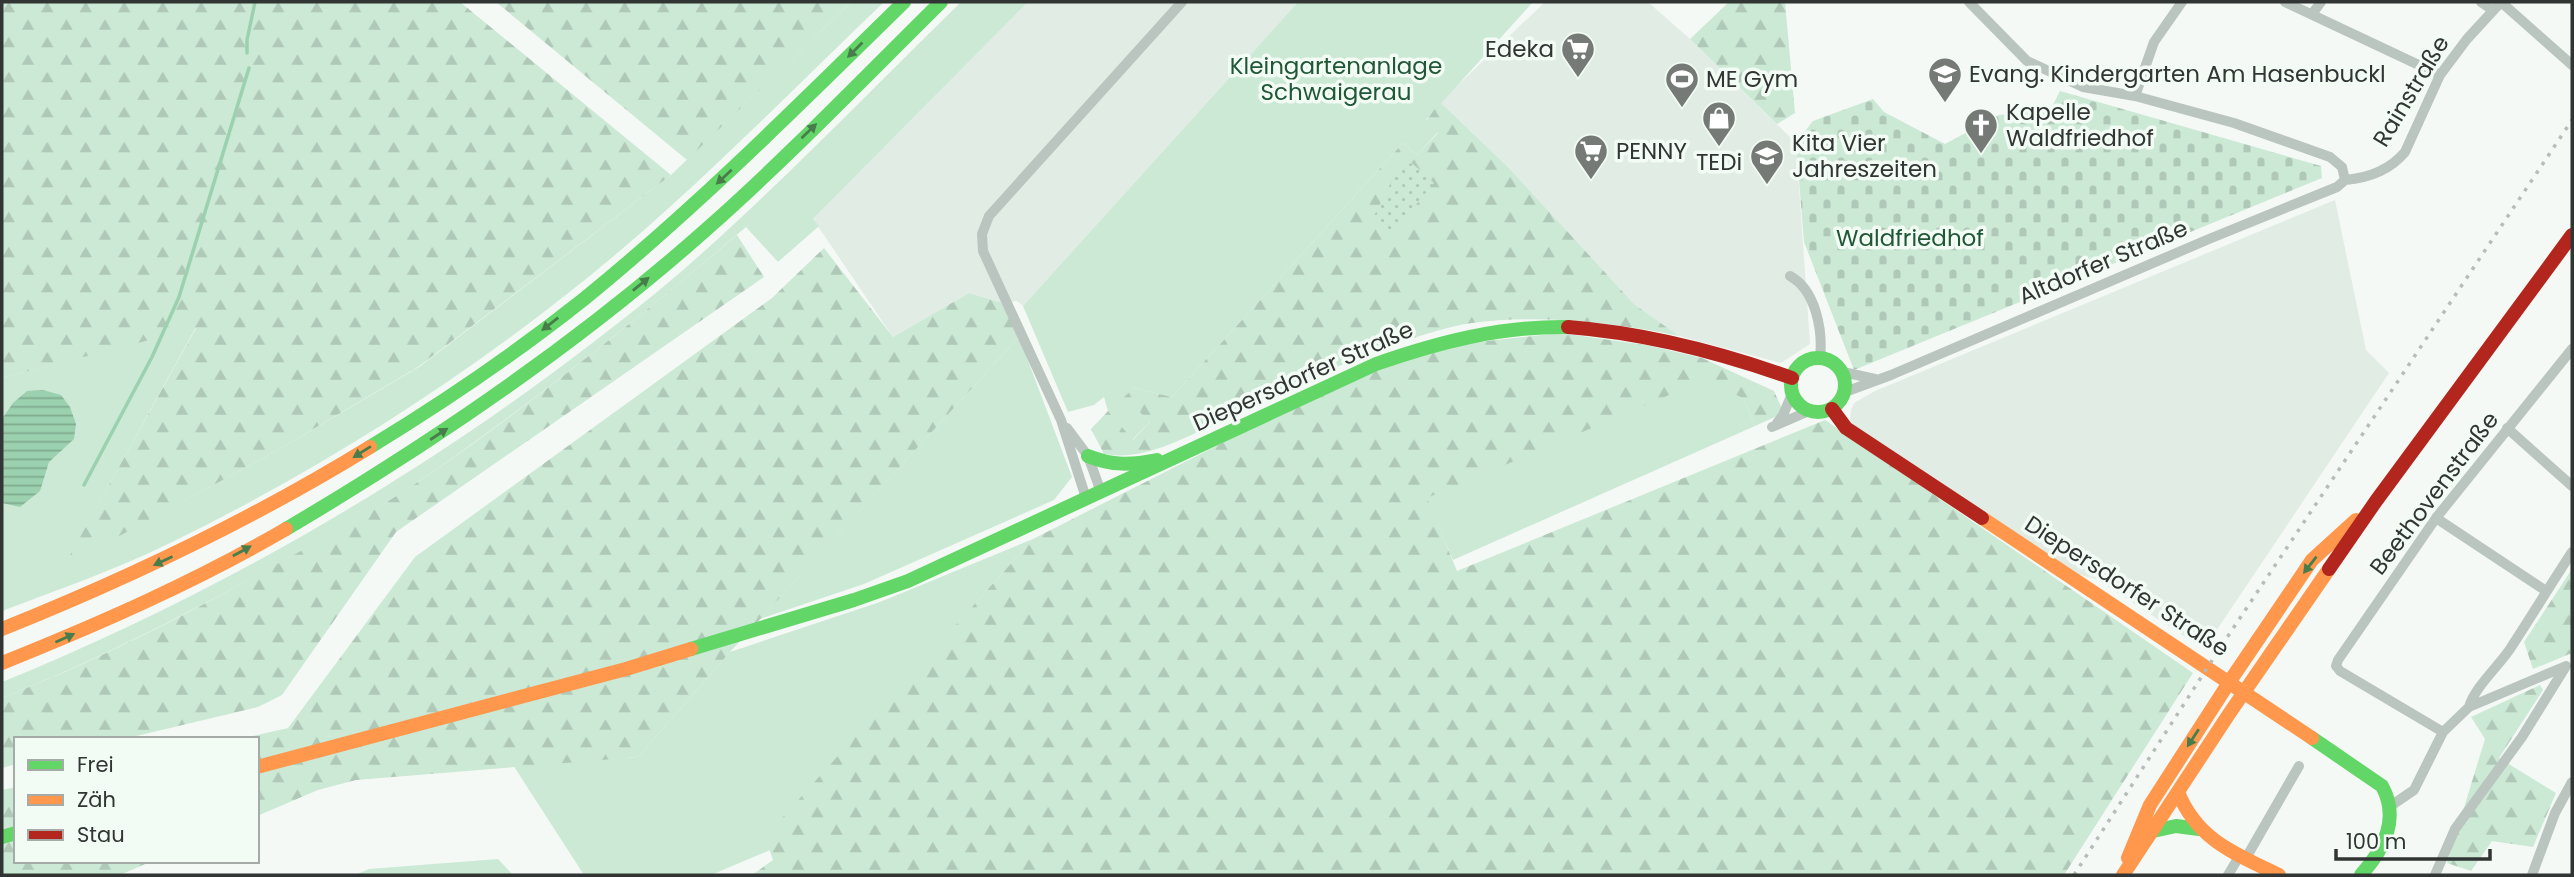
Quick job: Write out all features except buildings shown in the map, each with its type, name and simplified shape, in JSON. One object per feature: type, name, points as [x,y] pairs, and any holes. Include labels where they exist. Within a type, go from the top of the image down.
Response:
[{"type":"main road","points":[[2,629],[106,587],[229,528],[338,467],[534,337],[698,201],[904,2]]},
{"type":"main road","points":[[2,663],[91,626],[181,583],[319,509],[462,419],[552,356],[673,259],[734,205],[941,2]]},
{"type":"main road","points":[[2122,875],[2376,501],[2572,235]]},
{"type":"main road","name":"Diepersdorfer Straße","points":[[259,766],[626,669],[821,611],[908,580],[987,547],[1086,498],[1376,364],[1430,345],[1490,332],[1562,328],[1612,331],[1742,359],[1792,378]]},
{"type":"main road","points":[[1820,358],[1829,360],[1843,372],[1845,392],[1832,410],[1809,411],[1796,401],[1792,394],[1792,378],[1802,363],[1820,358]]},
{"type":"main road","name":"Diepersdorfer Straße","points":[[1832,410],[1846,428],[2230,681],[2382,786],[2392,805]]},
{"type":"main road","points":[[1088,456],[1106,465],[1124,466],[1179,456]]},
{"type":"main road","points":[[2122,875],[2150,805],[2312,560],[2376,501]]},
{"type":"main road","points":[[2178,792],[2186,812],[2199,829],[2279,875]]},
{"type":"main road","points":[[2361,875],[2389,835],[2392,805]]},
{"type":"main road","points":[[2153,831],[2176,826],[2199,829]]},
{"type":"street","points":[[1086,498],[1061,420],[983,251],[982,234],[989,216],[1182,2]]},
{"type":"street","points":[[1969,2],[2028,61],[2083,87],[2135,96],[2234,123],[2330,157],[2342,167],[2345,180]]},
{"type":"street","points":[[2135,96],[2154,42],[2182,2]]},
{"type":"street","points":[[2285,2],[2440,75]]},
{"type":"street","points":[[2312,14],[2321,2]]},
{"type":"street","points":[[2481,2],[2498,5],[2572,65]]},
{"type":"street","name":"Rainstraße","points":[[2345,180],[2359,179],[2380,172],[2398,161],[2405,152],[2440,75],[2467,39],[2498,5]]},
{"type":"street","name":"Altdorfer Straße","points":[[1845,392],[2337,187],[2345,180]]},
{"type":"street","points":[[1790,276],[1797,280],[1807,293],[1819,321],[1820,358]]},
{"type":"street","name":"Beethovenstraße","points":[[2443,732],[2341,673],[2336,666],[2338,660],[2436,518],[2572,349]]},
{"type":"street","points":[[1843,372],[1875,379]]},
{"type":"street","points":[[1792,394],[1783,415],[1772,427],[1809,411]]},
{"type":"street","points":[[1061,420],[1088,456],[1101,492]]},
{"type":"street","points":[[2507,428],[2572,486]]},
{"type":"street","points":[[2436,518],[2546,591]]},
{"type":"street","points":[[2469,707],[2472,695],[2490,677],[2510,649],[2572,552]]},
{"type":"street","points":[[2392,805],[2414,790],[2443,732],[2469,707],[2569,665]]},
{"type":"street","points":[[2435,875],[2455,829],[2522,737],[2569,665]]},
{"type":"street","points":[[2228,875],[2243,856],[2299,766]]},
{"type":"street","points":[[2532,875],[2555,813],[2572,782]]},
{"type":"shaded area","points":[[1028,2],[1298,2],[1023,306],[1017,301],[1003,303],[969,293],[893,337],[813,219]]},
{"type":"shaded area","points":[[1545,2],[1648,2],[1690,39],[1796,143],[1810,344],[1781,363],[1679,336],[1634,304],[1510,169],[1440,102]]},
{"type":"shaded area","points":[[2335,200],[2366,350],[2389,373],[2204,649],[2096,579],[2076,574],[1857,429],[1850,420],[1854,403],[1875,391]]},
{"type":"shaded area","points":[[43,390],[61,395],[70,407],[76,424],[74,439],[49,462],[40,491],[20,507],[2,503],[2,419],[13,403],[27,391]]},
{"type":"green space","points":[[2,2],[460,2],[671,175],[418,367],[278,450],[64,566],[196,328],[2,378]]},
{"type":"green space","points":[[496,2],[851,2],[687,160]]},
{"type":"green space","points":[[851,2],[884,2],[672,205],[557,302],[496,348],[367,434],[234,510],[127,562],[2,611],[2,378],[196,327],[65,565],[278,450],[419,367],[671,175]]},
{"type":"green space","points":[[961,2],[1028,2],[813,219],[819,226],[778,262],[746,227],[588,356],[507,418],[405,490],[328,536],[171,621],[104,654],[2,698],[2,682],[151,616],[224,579],[367,498],[504,408],[570,360],[682,271],[789,172]]},
{"type":"green space","name":"Kleingartenanlage Schwaigerau","points":[[1298,2],[1533,2],[1426,120],[1438,132],[1417,155],[1403,143],[1172,397],[1134,388],[1125,397],[1150,422],[1132,440],[1108,411],[1104,397],[1094,405],[1068,412],[1023,306]]},
{"type":"green space","points":[[1729,2],[1785,2],[1795,113],[1777,124],[1690,39]]},
{"type":"green space","name":"Waldfriedhof","points":[[2060,91],[2321,166],[2322,178],[1854,370],[1804,242],[1796,143],[1813,121],[1873,99],[1884,112],[1945,144],[1999,115],[2051,109]]},
{"type":"green space","points":[[1440,102],[1510,169],[1634,304],[1679,336],[1629,327],[1549,319],[1497,320],[1442,329],[1349,362],[1168,445],[1136,454],[1104,454],[1091,429],[1108,411],[1133,440],[1150,422],[1124,397],[1134,388],[1172,397],[1403,143],[1417,155],[1438,133],[1426,121]]},
{"type":"green space","points":[[1402,162],[1413,164],[1434,183],[1388,238],[1373,218]]},
{"type":"green space","points":[[737,235],[764,277],[396,532],[282,695],[258,707],[132,737],[14,737],[14,765],[2,768],[2,698],[104,654],[170,621],[367,514],[465,450],[622,329]]},
{"type":"green space","points":[[824,248],[893,337],[969,293],[1003,303],[1019,337],[730,652],[638,757],[356,780],[318,790],[259,815],[259,737],[249,737],[288,728],[415,557],[772,298]]},
{"type":"green space","points":[[1560,333],[1646,345],[1702,358],[1774,391],[1784,413],[1755,426],[1744,399],[1707,379],[1427,498],[1457,571],[1825,420],[2193,673],[2064,875],[752,875],[773,860],[765,837],[1033,539],[1242,433],[1385,367],[1459,344]]},
{"type":"green space","points":[[1019,337],[1072,477],[1054,500],[864,584],[760,619]]},
{"type":"green space","points":[[1707,378],[1744,399],[1755,426],[1453,560],[1426,498]]},
{"type":"green space","points":[[1033,539],[766,837],[770,850],[711,875],[584,875],[513,765],[638,757],[730,652],[880,602]]},
{"type":"green space","points":[[2572,569],[2572,653],[2533,669],[2524,642]]},
{"type":"green space","points":[[2540,685],[2543,690],[2499,758],[2556,793],[2533,847],[2492,841],[2471,871],[2447,863],[2485,739],[2471,717]]},
{"type":"green space","points":[[14,787],[14,863],[147,863],[120,875],[2,875],[2,790]]},
{"type":"green space","points":[[498,859],[513,875],[355,875],[369,869]]},
{"type":"waterway","points":[[247,53],[255,2]]},
{"type":"waterway","points":[[84,485],[152,357],[179,297],[249,68]]},
{"type":"railway","points":[[2074,875],[2220,648],[2572,120]]},
{"type":"traffic: fast","points":[[370,447],[479,376],[584,299],[787,117],[904,2]]},
{"type":"traffic: fast","points":[[286,529],[397,461],[505,388],[660,270],[739,200],[941,2]]},
{"type":"traffic: fast","points":[[691,649],[908,581],[1376,364],[1423,349],[1494,332],[1568,327]]},
{"type":"traffic: fast","points":[[1823,358],[1833,362],[1841,370],[1845,385],[1841,400],[1833,408],[1813,412],[1803,408],[1795,400],[1791,380],[1795,370],[1803,362],[1823,358]]},
{"type":"traffic: fast","points":[[1088,456],[1122,464],[1157,460]]},
{"type":"traffic: fast","points":[[2312,738],[2382,786],[2387,798],[2390,810],[2387,833],[2377,855],[2361,875]]},
{"type":"traffic: fast","points":[[2153,831],[2176,826],[2199,829]]},
{"type":"traffic: fast","points":[[2,837],[14,834]]},
{"type":"traffic: slow","points":[[2,629],[190,546],[281,499],[370,447]]},
{"type":"traffic: slow","points":[[1982,518],[2312,738]]},
{"type":"traffic: slow","points":[[2128,858],[2150,805],[2230,681],[2312,560],[2356,520]]},
{"type":"traffic: slow","points":[[2,663],[146,601],[217,567],[286,529]]},
{"type":"traffic: slow","points":[[2123,875],[2329,569]]},
{"type":"traffic: slow","points":[[259,766],[626,669],[691,649]]},
{"type":"traffic: slow","points":[[2178,792],[2186,808],[2207,834],[2233,852],[2279,875]]},
{"type":"traffic: jam","points":[[2329,569],[2572,235]]},
{"type":"traffic: jam","points":[[1568,327],[1626,334],[1682,345],[1792,378]]},
{"type":"traffic: jam","points":[[1832,409],[1846,428],[1982,518]]},
{"type":"place","name":"Edeka","points":[[1578,79]]},
{"type":"place","name":"Evang. Kindergarten Am Hasenbuckl","points":[[1945,104]]},
{"type":"place","name":"ME Gym","points":[[1682,109]]},
{"type":"place","name":"TEDi","points":[[1719,148]]},
{"type":"place","name":"Kapelle Waldfriedhof","points":[[1981,155]]},
{"type":"place","name":"PENNY","points":[[1591,181]]},
{"type":"place","name":"Kita Vier Jahreszeiten","points":[[1767,186]]}]
